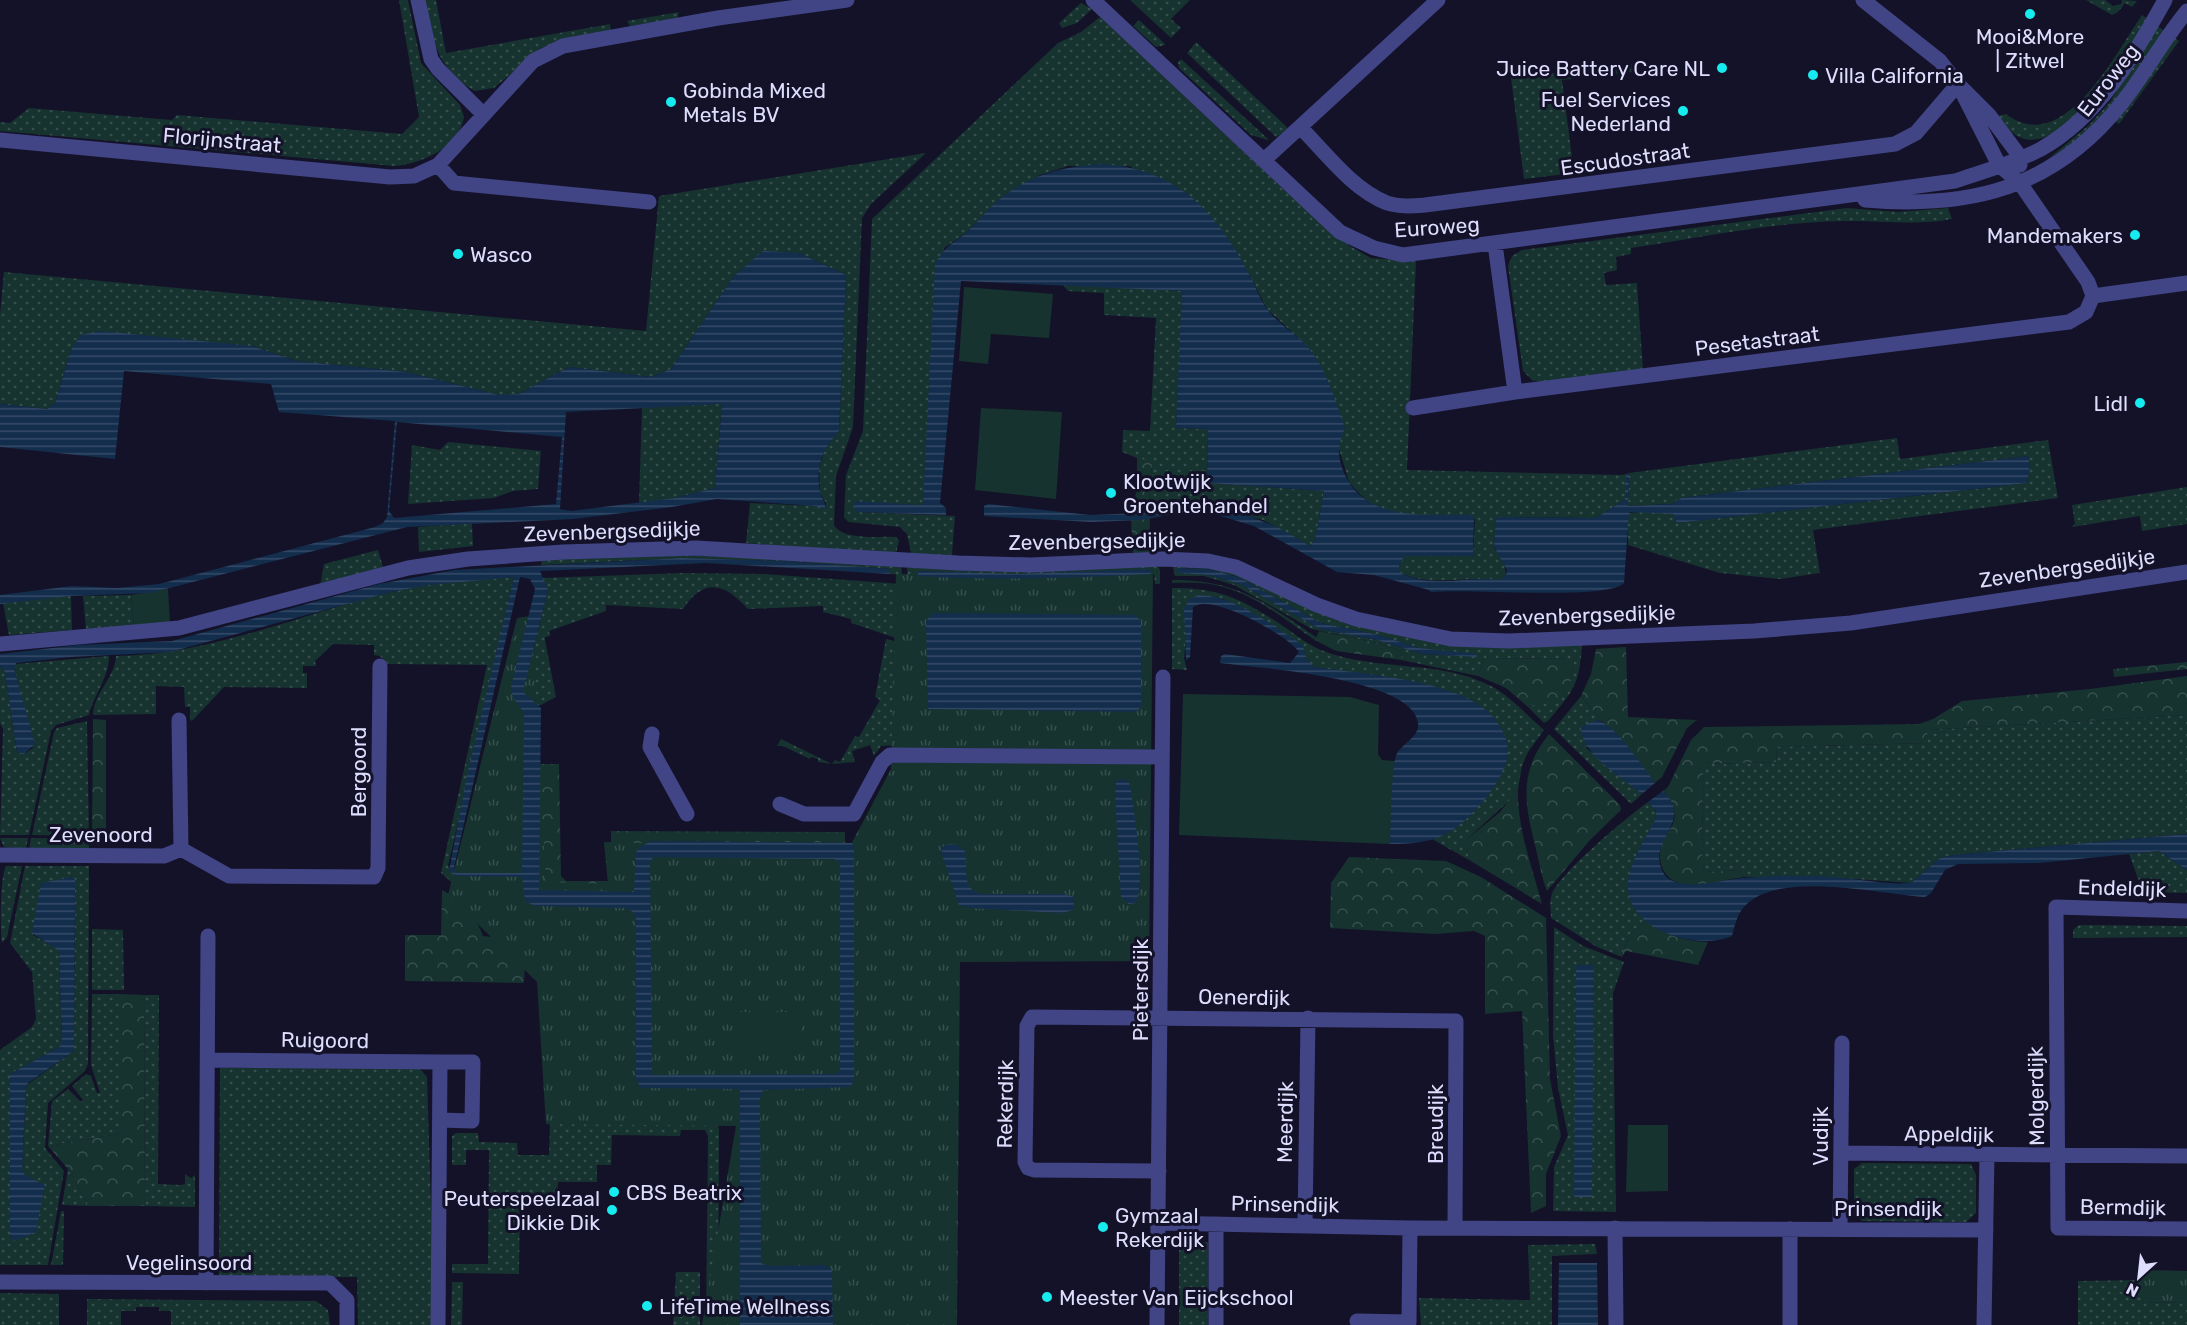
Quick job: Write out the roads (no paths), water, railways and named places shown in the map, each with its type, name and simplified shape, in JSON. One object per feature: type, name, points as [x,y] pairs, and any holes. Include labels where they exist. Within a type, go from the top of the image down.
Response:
[{"type":"street","points":[[418,0],[431,58],[438,69],[484,115]]},
{"type":"street","name":"Florijnstraat","points":[[0,140],[390,177],[414,176],[438,165],[533,60],[563,46],[718,18],[847,0]]},
{"type":"street","name":"Euroweg","points":[[1093,0],[1340,232],[1374,248],[1403,255],[1841,198],[1955,180],[2020,158],[2063,135],[2090,112],[2112,85],[2165,0]]},
{"type":"street","points":[[1264,160],[1438,0]]},
{"type":"street","points":[[1863,0],[1940,61],[1958,84],[1989,115],[2020,158],[2020,183]]},
{"type":"street","name":"Euroweg","points":[[1841,198],[1908,204],[1960,200],[2020,183],[2048,170],[2086,141],[2121,104],[2187,11]]},
{"type":"street","points":[[1958,84],[1999,165],[2020,183],[2088,282],[2093,296],[2187,283]]},
{"type":"street","name":"Escudostraat","points":[[1301,128],[1373,195],[1388,203],[1403,206],[1425,205],[1895,144],[1916,133],[1958,84]]},
{"type":"street","points":[[438,165],[454,183],[649,202]]},
{"type":"street","points":[[1495,244],[1515,392]]},
{"type":"street","name":"Pesetastraat","points":[[1413,408],[1515,392],[2069,322],[2086,312],[2093,296]]},
{"type":"street","name":"Zevenbergsedijkje","points":[[0,644],[179,628],[408,568],[448,562],[563,552],[696,548],[958,563],[1031,564],[1163,559],[1208,561],[1236,567],[1317,605],[1356,619],[1451,639],[1509,640],[1754,631],[1851,623],[2187,572]]},
{"type":"street","name":"Bergoord","points":[[374,877],[378,868],[380,666]]},
{"type":"street","name":"Pietersdijk","points":[[1156,1325],[1160,1171],[1163,677]]},
{"type":"street","points":[[179,720],[181,849]]},
{"type":"street","points":[[652,734],[650,747],[687,814]]},
{"type":"street","points":[[780,804],[804,813],[854,814],[882,762],[890,755],[1162,757]]},
{"type":"street","name":"Zevenoord","points":[[0,855],[164,856],[181,849],[229,876],[374,877]]},
{"type":"street","name":"Endeldijk","points":[[2056,907],[2187,911]]},
{"type":"street","name":"Molgerdijk","points":[[2056,907],[2056,1156],[2187,1156]]},
{"type":"street","points":[[206,1283],[210,1060],[208,936]]},
{"type":"street","name":"Oenerdijk","points":[[1032,1017],[1456,1021]]},
{"type":"street","name":"Rekerdijk","points":[[1032,1017],[1027,1026],[1025,1162],[1028,1168],[1034,1170],[1160,1171]]},
{"type":"street","name":"Meerdijk","points":[[1305,1225],[1308,1018]]},
{"type":"street","name":"Breudijk","points":[[1455,1228],[1456,1021]]},
{"type":"street","name":"Vudijk","points":[[1840,1229],[1842,1043]]},
{"type":"street","name":"Ruigoord","points":[[210,1060],[473,1062],[472,1121],[440,1120]]},
{"type":"street","points":[[438,1325],[440,1062]]},
{"type":"street","name":"Appeldijk","points":[[1841,1153],[2056,1156]]},
{"type":"street","points":[[1984,1325],[1987,1155]]},
{"type":"street","name":"Bermdijk","points":[[2056,1156],[2058,1228],[2187,1229]]},
{"type":"street","name":"Prinsendijk","points":[[1159,1223],[1455,1228],[1986,1230]]},
{"type":"street","points":[[1216,1224],[1216,1325]]},
{"type":"street","points":[[1357,1321],[1408,1322],[1410,1227]]},
{"type":"street","points":[[1616,1228],[1616,1325]]},
{"type":"street","points":[[1790,1229],[1790,1325]]},
{"type":"street","name":"Vegelinsoord","points":[[0,1282],[330,1283],[347,1300],[347,1325]]},
{"type":"water","points":[[1103,164],[1152,174],[1172,184],[1207,212],[1222,230],[1248,272],[1267,309],[1307,346],[1320,365],[1345,428],[1339,447],[1341,464],[1356,492],[1385,509],[1403,513],[1474,515],[1473,556],[1405,556],[1399,565],[1399,572],[1411,577],[1437,581],[1500,580],[1506,575],[1507,570],[1494,547],[1496,517],[1595,518],[1625,500],[1625,477],[1629,473],[1628,506],[1672,504],[1681,498],[2028,456],[2030,465],[2027,483],[1677,523],[1673,514],[1629,512],[1624,583],[1612,588],[1565,593],[1431,592],[1374,575],[1337,572],[1254,526],[1217,515],[1186,512],[1142,520],[1091,522],[984,516],[984,506],[988,504],[1090,515],[1142,513],[1149,503],[1210,507],[1242,513],[1279,528],[1310,546],[1315,540],[1324,491],[1207,483],[1208,429],[1176,428],[1182,291],[961,281],[940,503],[946,508],[946,515],[857,512],[853,505],[856,501],[921,505],[923,503],[935,264],[939,257],[996,203],[1023,183],[1062,169]]},
{"type":"water","points":[[763,251],[799,253],[846,275],[839,431],[825,451],[819,474],[820,491],[825,509],[815,506],[717,499],[573,519],[407,527],[150,593],[71,596],[0,604],[0,595],[72,586],[117,588],[159,584],[375,527],[383,523],[387,517],[395,421],[279,412],[271,384],[124,371],[115,459],[0,447],[0,404],[47,409],[55,403],[71,350],[81,335],[100,331],[252,346],[297,361],[406,372],[499,395],[519,394],[569,367],[651,377],[671,369],[734,276]],"holes":[[[722,404],[715,488],[675,498],[571,511],[560,509],[566,412]],[[397,422],[562,437],[556,504],[394,518],[389,511]]]},
{"type":"water","points":[[681,558],[783,561],[890,569],[890,574],[706,563],[540,571],[548,590],[523,692],[541,708],[539,890],[634,892],[636,852],[651,841],[852,843],[854,847],[854,1081],[850,1087],[763,1090],[760,1099],[761,1263],[769,1266],[825,1265],[832,1270],[833,1325],[740,1325],[740,1089],[641,1088],[636,1079],[636,919],[632,911],[625,908],[535,906],[525,901],[522,877],[457,876],[449,871],[467,775],[514,577],[429,585],[391,592],[170,652],[70,657],[16,663],[14,669],[35,744],[24,754],[17,752],[5,672],[0,666],[0,654],[79,645],[172,641],[379,584],[454,570]],"holes":[[[520,577],[530,579],[535,589],[511,687],[513,697],[524,713],[522,873],[456,873],[454,868]],[[653,857],[834,859],[840,862],[840,1069],[836,1074],[652,1075],[650,863]]]},
{"type":"water","points":[[1178,568],[1207,569],[1238,577],[1321,623],[1379,635],[1419,648],[1477,654],[1477,657],[1422,654],[1377,640],[1320,629],[1240,584],[1208,575],[1178,573]]},
{"type":"water","points":[[1150,569],[1151,574],[1064,578],[1005,579],[918,576],[918,571],[1020,574]]},
{"type":"water","points":[[1199,595],[1241,606],[1266,621],[1303,645],[1306,658],[1314,667],[1428,685],[1450,691],[1486,710],[1502,729],[1508,748],[1505,765],[1493,789],[1464,821],[1444,835],[1431,840],[1390,844],[1394,763],[1398,752],[1413,737],[1418,728],[1418,723],[1410,708],[1390,695],[1331,678],[1220,663],[1221,656],[1225,654],[1290,663],[1299,652],[1265,626],[1215,605],[1202,604],[1193,607],[1190,657],[1186,660],[1184,608],[1190,599]]},
{"type":"water","points":[[933,613],[1135,615],[1141,621],[1141,707],[1136,712],[928,709],[926,621]]},
{"type":"water","points":[[1597,720],[1621,738],[1655,783],[1642,794],[1614,773],[1587,746],[1581,727]]},
{"type":"water","points":[[1124,779],[1130,784],[1140,862],[1139,892],[1136,903],[1129,904],[1121,897],[1115,794],[1116,781]]},
{"type":"water","points":[[1663,791],[1672,802],[1674,813],[1673,823],[1660,852],[1660,862],[1664,874],[1679,883],[1701,884],[1743,878],[1793,876],[1911,883],[1940,858],[1954,855],[2187,834],[2187,870],[2159,851],[2039,863],[1958,864],[1945,870],[1931,893],[1925,897],[1833,887],[1785,888],[1764,893],[1748,903],[1739,914],[1732,936],[1700,941],[1665,933],[1650,924],[1638,913],[1630,899],[1629,875],[1638,850],[1655,820],[1656,811],[1648,802]]},
{"type":"water","points":[[948,844],[957,845],[965,851],[968,883],[974,891],[981,894],[1064,894],[1074,897],[1073,910],[1062,913],[969,908],[959,905],[942,855],[942,847]]},
{"type":"water","points":[[72,877],[75,879],[74,1051],[28,1083],[26,1088],[22,1170],[25,1175],[45,1185],[36,1232],[14,1241],[10,1235],[10,1074],[59,1047],[62,1043],[59,951],[32,933],[41,883]]},
{"type":"water","points":[[1576,965],[1594,965],[1592,1197],[1574,1197]]},
{"type":"water","points":[[1559,1263],[1597,1263],[1598,1325],[1558,1325]]},
{"type":"place","name":"Mooi&More | Zitwel","points":[[2030,14]]},
{"type":"place","name":"Juice Battery Care NL","points":[[1722,68]]},
{"type":"place","name":"Villa California","points":[[1813,75]]},
{"type":"place","name":"Gobinda Mixed Metals BV","points":[[671,102]]},
{"type":"place","name":"Fuel Services Nederland","points":[[1683,111]]},
{"type":"place","name":"Mandemakers","points":[[2135,235]]},
{"type":"place","name":"Wasco","points":[[458,254]]},
{"type":"place","name":"Lidl","points":[[2140,403]]},
{"type":"place","name":"Klootwijk Groentehandel","points":[[1111,493]]},
{"type":"place","name":"CBS Beatrix","points":[[614,1192]]},
{"type":"place","name":"Peuterspeelzaal Dikkie Dik","points":[[612,1210]]},
{"type":"place","name":"Gymzaal Rekerdijk","points":[[1103,1227]]},
{"type":"place","name":"Meester Van Eijckschool","points":[[1047,1297]]},
{"type":"place","name":"LifeTime Wellness","points":[[647,1306]]}]
